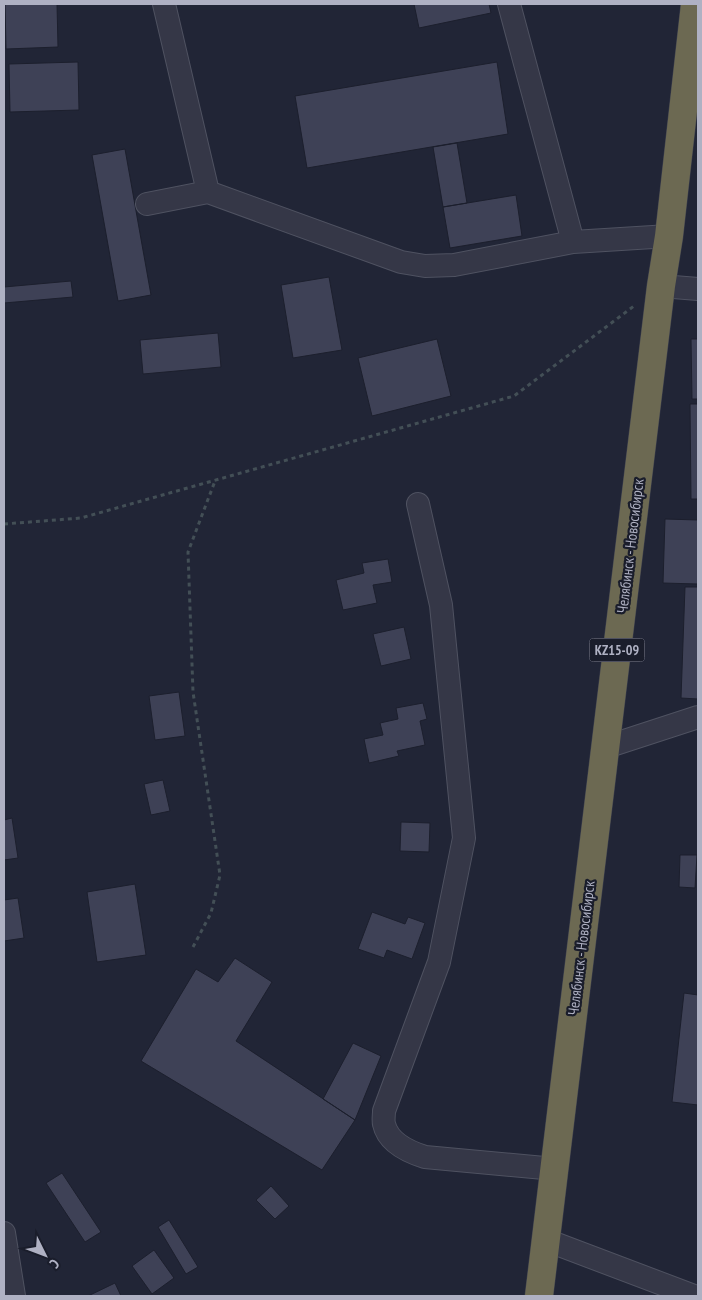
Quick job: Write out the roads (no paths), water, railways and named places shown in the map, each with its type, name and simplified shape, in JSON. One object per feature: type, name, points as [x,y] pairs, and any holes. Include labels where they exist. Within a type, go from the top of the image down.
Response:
[{"type":"highway","name":"Челябинск - Новосибирск","points":[[539,1296],[695,4]]},
{"type":"lane","points":[[164,4],[208,192]]},
{"type":"lane","points":[[509,4],[573,242]]},
{"type":"lane","points":[[147,204],[208,192],[401,262],[425,266],[454,265],[573,242],[668,236]]},
{"type":"lane","points":[[661,286],[698,289]]},
{"type":"lane","points":[[418,504],[441,605],[464,838],[439,962],[384,1111],[384,1123],[396,1142],[410,1152],[425,1157],[555,1169]]},
{"type":"lane","points":[[606,746],[698,717]]},
{"type":"lane","points":[[4,1233],[14,1296]]},
{"type":"lane","points":[[546,1240],[694,1296]]}]
